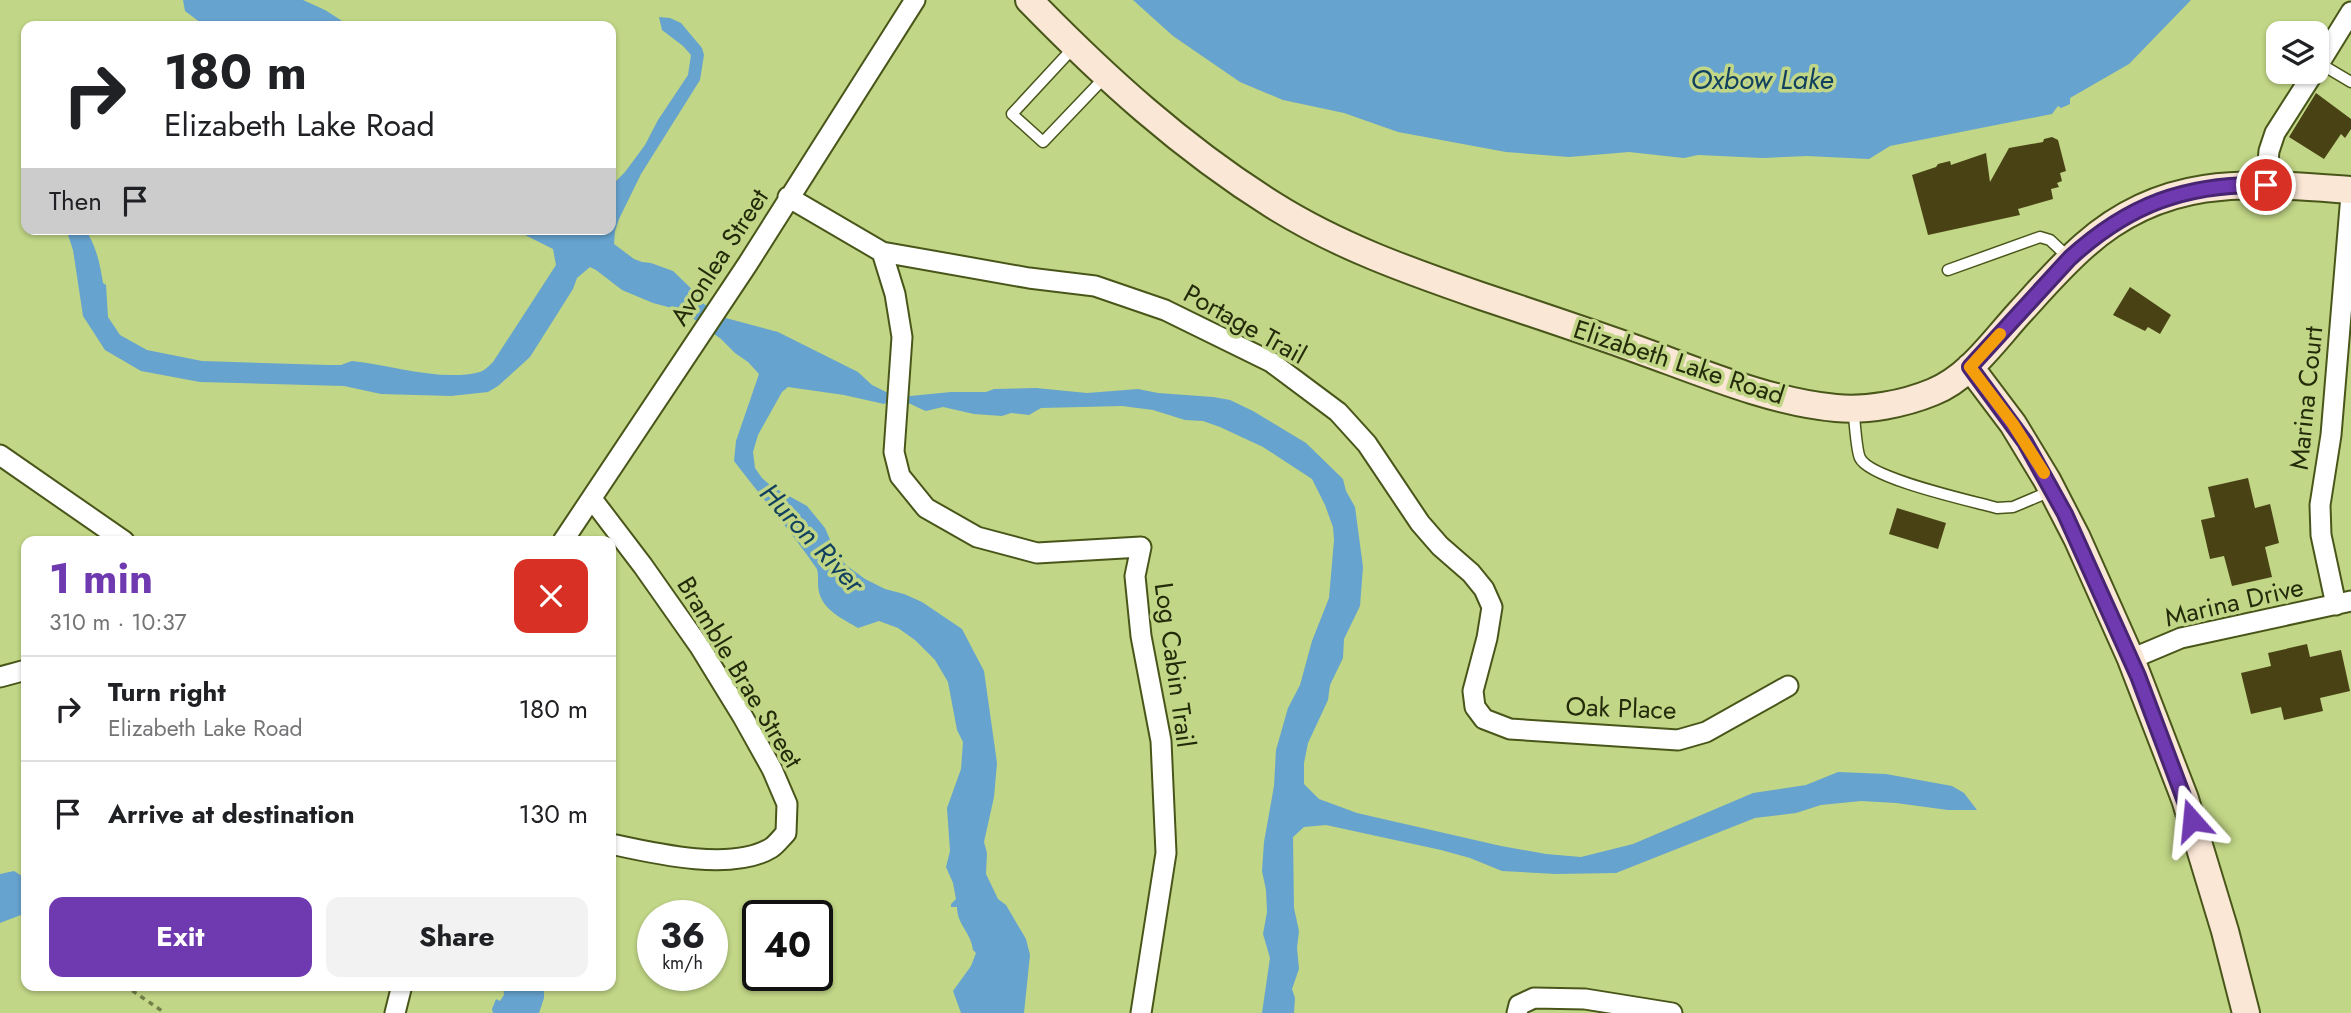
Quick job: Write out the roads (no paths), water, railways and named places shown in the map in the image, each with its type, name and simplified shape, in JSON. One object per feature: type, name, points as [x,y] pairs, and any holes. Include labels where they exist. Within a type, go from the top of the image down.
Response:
[{"type":"street","name":"Avonlea Street","points":[[566,536],[720,305],[915,0]]},
{"type":"street","name":"Elizabeth Lake Road","points":[[1029,0],[1105,77],[1155,120],[1231,178],[1290,215],[1353,249],[1419,275],[1749,388],[1804,403],[1853,409],[1887,404],[1932,392],[1947,385],[1970,367],[2087,242],[2123,217],[2168,197],[2210,187],[2266,185],[2351,192]]},
{"type":"street","points":[[2329,48],[2351,12]]},
{"type":"street","points":[[2266,185],[2269,151],[2275,133],[2306,84]]},
{"type":"street","name":"Marina Court","points":[[2344,603],[2322,535],[2320,505],[2331,435],[2351,192]]},
{"type":"street","points":[[789,197],[883,252]]},
{"type":"street","name":"Portage Trail","points":[[883,252],[1029,278],[1095,286],[1165,310],[1271,362],[1338,412],[1367,443],[1420,523],[1440,546],[1471,573],[1488,598],[1492,607],[1489,628],[1473,691],[1475,708],[1484,719]]},
{"type":"street","name":"Log Cabin Trail","points":[[883,252],[895,294],[902,337],[894,452],[900,476],[926,508],[977,537],[1037,553],[1141,547],[1135,576],[1141,636],[1161,741],[1166,853],[1141,1013]]},
{"type":"street","points":[[1970,367],[2013,424],[2053,490],[2131,659],[2185,799],[2225,931],[2246,1013]]},
{"type":"street","points":[[0,455],[117,536]]},
{"type":"street","name":"Bramble Brae Street","points":[[592,499],[700,647],[772,769],[787,804],[786,833],[773,847],[757,855],[714,860],[670,857],[616,845]]},
{"type":"street","name":"Marina Drive","points":[[2131,659],[2181,638],[2344,603]]},
{"type":"street","points":[[0,677],[21,671]]},
{"type":"street","name":"Oak Place","points":[[1484,719],[1510,729],[1678,740],[1706,732],[1787,686]]},
{"type":"street","points":[[395,1013],[400,991]]},
{"type":"street","points":[[1518,1009],[1534,998],[1585,999],[1672,1013]]},
{"type":"lane","points":[[1074,46],[1012,114],[1043,142],[1105,77]]},
{"type":"lane","points":[[2329,72],[2351,82]]},
{"type":"lane","points":[[1948,270],[2040,237],[2050,240],[2070,258]]},
{"type":"lane","points":[[1853,409],[1860,458],[1872,470],[1889,478],[1997,508],[2014,508],[2053,490]]},
{"type":"water","points":[[183,0],[303,0],[342,21],[198,21],[185,11]]},
{"type":"water","name":"Oxbow Lake","points":[[1133,0],[2191,0],[2129,64],[2070,98],[2070,104],[2061,108],[2058,106],[2052,114],[1890,146],[1869,159],[1698,155],[1684,158],[1629,152],[1569,157],[1506,152],[1398,132],[1344,113],[1283,100],[1240,82],[1173,36]]},
{"type":"water","points":[[659,17],[670,18],[681,23],[702,48],[704,55],[700,80],[641,174],[616,228],[616,181],[645,145],[688,75],[691,55],[662,30]]},
{"type":"water","name":"Huron River","points":[[68,235],[89,235],[95,248],[103,283],[106,285],[108,317],[120,335],[147,350],[202,361],[341,365],[352,361],[449,375],[482,371],[493,362],[556,265],[553,249],[525,235],[615,235],[614,244],[634,259],[673,271],[704,304],[722,317],[778,332],[858,372],[872,385],[892,395],[1036,388],[1087,393],[1138,389],[1213,397],[1230,400],[1253,411],[1306,443],[1343,479],[1355,507],[1363,567],[1360,606],[1344,639],[1343,658],[1330,685],[1328,700],[1308,743],[1304,763],[1304,784],[1319,799],[1357,813],[1501,846],[1581,857],[1633,844],[1753,793],[1806,785],[1838,772],[1886,774],[1952,786],[1964,793],[1977,810],[1948,810],[1861,801],[1821,805],[1796,813],[1755,818],[1616,873],[1502,871],[1441,850],[1326,825],[1304,827],[1293,837],[1294,908],[1299,931],[1299,969],[1292,989],[1295,998],[1294,1013],[1262,1013],[1270,958],[1263,934],[1267,912],[1262,871],[1274,786],[1276,750],[1288,708],[1300,685],[1312,641],[1329,598],[1333,527],[1312,479],[1263,447],[1220,427],[1153,410],[1122,406],[1041,408],[1029,415],[1011,413],[1002,416],[974,414],[943,407],[926,411],[901,401],[884,404],[788,387],[782,392],[758,435],[753,452],[755,468],[771,486],[807,506],[825,528],[835,551],[846,565],[885,589],[922,602],[962,629],[984,671],[997,763],[994,797],[984,842],[987,853],[986,874],[998,899],[1006,905],[1026,939],[1030,955],[1024,1013],[961,1013],[953,991],[971,966],[976,953],[959,919],[957,907],[951,907],[956,899],[946,867],[950,851],[947,808],[961,769],[963,742],[957,730],[948,682],[935,660],[898,628],[879,621],[858,628],[825,604],[819,592],[817,569],[734,461],[736,441],[759,374],[748,362],[683,311],[653,303],[622,290],[590,267],[577,278],[573,289],[530,357],[488,392],[451,396],[381,394],[344,386],[200,382],[141,371],[105,350],[83,316],[73,250]]},
{"type":"water","points":[[14,871],[21,875],[21,915],[0,923],[0,874]]},
{"type":"water","points":[[504,991],[544,991],[539,1013],[493,1013],[496,999],[500,1001]]}]
